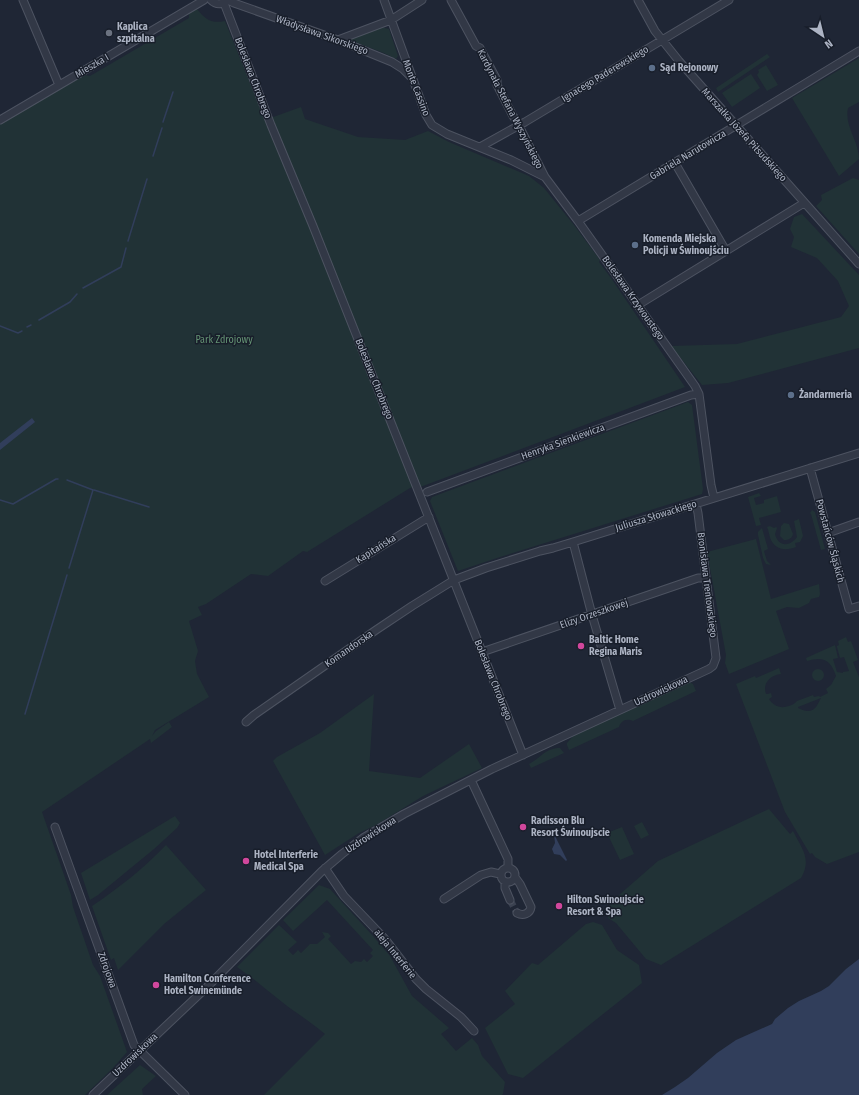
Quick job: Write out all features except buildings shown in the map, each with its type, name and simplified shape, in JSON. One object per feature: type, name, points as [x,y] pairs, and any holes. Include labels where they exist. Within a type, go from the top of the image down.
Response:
[{"type":"street","points":[[23,0],[60,85]]},
{"type":"street","name":"Mieszka I","points":[[0,120],[204,0]]},
{"type":"street","name":"Władysława Sikorskiego","points":[[211,0],[217,4],[227,1],[234,3],[338,40],[392,62],[404,69],[411,77]]},
{"type":"street","name":"Monte Cassino","points":[[384,0],[411,77],[426,115],[432,125],[447,134],[480,147]]},
{"type":"street","points":[[338,40],[391,20],[422,0]]},
{"type":"street","name":"Kardynała Stefana Wyszyńskiego","points":[[451,0],[476,46],[480,48],[497,80],[497,85],[545,177]]},
{"type":"street","name":"Marszałka Józefa Piłsudskiego","points":[[638,0],[655,31],[662,40],[859,264]]},
{"type":"street","name":"Ignacego Paderewskiego","points":[[480,147],[730,0]]},
{"type":"street","name":"Bolesława Chrobrego","points":[[227,1],[271,125],[424,497],[429,517],[523,755]]},
{"type":"street","name":"Gabriela Narutowicza","points":[[578,221],[859,51]]},
{"type":"street","name":"Bolesława Krzywoustego","points":[[480,147],[545,177],[695,386],[699,394],[714,498]]},
{"type":"street","points":[[675,163],[726,251]]},
{"type":"street","points":[[638,305],[804,202]]},
{"type":"street","name":"Henryka Sienkiewicza","points":[[424,497],[691,395],[699,394]]},
{"type":"street","name":"Juliusza Słowackiego","points":[[454,580],[498,564],[859,453]]},
{"type":"street","name":"Powstańców Śląskich","points":[[810,468],[849,609],[856,607]]},
{"type":"street","name":"Bronisława Trentowskiego","points":[[696,504],[716,658],[713,666]]},
{"type":"street","name":"Kapitańska","points":[[325,581],[429,517]]},
{"type":"street","points":[[828,533],[859,522]]},
{"type":"street","points":[[573,542],[592,615],[620,710]]},
{"type":"street","name":"Elizy Orzeszkowej","points":[[482,652],[698,578],[706,578]]},
{"type":"street","name":"Komandorska","points":[[246,722],[352,646],[454,580]]},
{"type":"street","name":"Uzdrowiskowa","points":[[93,1095],[207,987],[325,868],[363,838],[404,814],[471,780],[704,672],[713,666]]},
{"type":"street","points":[[471,780],[508,859],[508,867]]},
{"type":"street","name":"Zdrojowa","points":[[55,827],[134,1044],[185,1095]]},
{"type":"street","points":[[508,867],[502,869],[500,874],[502,880],[505,882],[505,888],[510,900]]},
{"type":"street","points":[[508,867],[515,873],[515,877],[531,907],[530,911],[526,913],[521,915],[517,913]]},
{"type":"street","name":"aleja Interferie","points":[[325,868],[344,896],[385,939],[416,979],[461,1017],[474,1031]]},
{"type":"street","points":[[444,899],[481,875],[491,872],[500,874]]},
{"type":"street","points":[[505,882],[510,882],[515,877]]},
{"type":"green space","name":"Park Zdrojowy","points":[[197,9],[209,20],[216,22],[225,21],[265,120],[301,107],[305,119],[358,137],[405,140],[428,131],[449,142],[529,176],[544,188],[600,260],[599,262],[685,387],[423,486],[410,488],[307,552],[303,551],[268,576],[251,574],[206,604],[198,607],[202,615],[189,621],[198,651],[195,661],[197,674],[209,697],[155,730],[152,736],[156,731],[169,722],[172,727],[151,743],[150,739],[42,812],[71,895],[73,907],[93,965],[100,976],[127,1052],[85,1095],[0,1095],[0,124],[84,75],[90,76],[189,18],[189,13]]},
{"type":"green space","points":[[381,27],[389,29],[398,56],[396,59],[352,41],[352,38]]},
{"type":"green space","points":[[767,54],[770,57],[718,92],[716,88]]},
{"type":"green space","points":[[859,58],[859,102],[848,108],[847,115],[857,146],[859,159],[839,176],[792,98]]},
{"type":"green space","points":[[766,65],[778,85],[767,91],[757,75],[759,72],[758,70]]},
{"type":"green space","points":[[751,74],[760,88],[732,107],[722,93]]},
{"type":"green space","points":[[853,178],[859,180],[859,254],[816,206],[822,200],[821,195]]},
{"type":"green space","points":[[802,214],[859,275],[859,348],[728,383],[702,385],[671,346],[737,344],[841,317],[849,306],[838,281],[817,258],[791,247],[794,237],[790,229],[794,217]]},
{"type":"green space","points":[[688,402],[692,405],[703,489],[702,494],[458,571],[430,501],[432,497]]},
{"type":"green space","points":[[759,493],[761,496],[754,498],[756,505],[764,503],[764,500],[777,496],[781,512],[759,518],[761,525],[756,526],[748,497]]},
{"type":"green space","points":[[812,510],[815,512],[825,549],[821,550],[810,513]]},
{"type":"green space","points":[[799,519],[803,536],[800,542],[795,543],[796,547],[789,549],[778,548],[771,540],[767,527],[776,527],[775,534],[779,541],[784,544],[788,544],[797,537],[794,521]]},
{"type":"green space","points":[[784,523],[789,524],[793,534],[792,537],[787,540],[784,540],[780,536],[781,526]]},
{"type":"green space","points":[[762,528],[768,549],[764,551],[767,561],[771,565],[766,564],[763,558],[758,535],[758,532]]},
{"type":"green space","points":[[756,539],[771,599],[819,584],[820,594],[819,597],[811,599],[809,603],[799,608],[787,607],[776,611],[789,649],[729,674],[725,663],[726,655],[707,552]]},
{"type":"green space","points":[[846,637],[848,642],[851,641],[858,660],[853,662],[859,677],[859,852],[827,864],[815,857],[812,853],[810,854],[785,812],[736,684],[755,676],[756,678],[779,668],[781,674],[768,680],[765,686],[766,694],[771,693],[772,697],[769,699],[773,703],[780,707],[786,707],[813,695],[814,697],[820,697],[828,693],[826,689],[831,685],[836,676],[832,666],[826,661],[818,659],[807,661],[806,658],[835,645],[838,658],[833,659],[837,672],[843,673],[849,671],[844,657],[840,658],[837,647],[839,645],[838,641]],"holes":[[[821,698],[815,708],[811,711],[805,711],[798,708]]]},
{"type":"green space","points":[[816,669],[820,669],[824,675],[820,681],[816,681],[812,677],[812,673]]},
{"type":"green space","points":[[689,682],[693,684],[696,691],[633,721],[624,721],[619,727],[569,750],[567,743],[574,735]]},
{"type":"green space","points":[[374,694],[369,771],[420,778],[469,744],[482,768],[423,796],[376,825],[359,833],[325,855],[273,761],[277,757],[320,733]]},
{"type":"green space","points":[[555,748],[560,748],[564,753],[531,768],[529,764],[543,754]]},
{"type":"green space","points":[[769,809],[790,834],[793,831],[802,849],[806,860],[806,865],[801,878],[661,965],[646,959],[616,923],[608,918],[611,902],[658,861]]},
{"type":"green space","points":[[175,816],[180,823],[177,828],[154,849],[90,900],[81,873]]},
{"type":"green space","points":[[642,822],[649,835],[641,839],[634,826]]},
{"type":"green space","points":[[622,827],[634,854],[620,860],[607,833]]},
{"type":"green space","points":[[166,845],[206,890],[164,924],[118,970],[114,958],[111,960],[92,906],[131,877]]},
{"type":"green space","points":[[319,885],[330,889],[390,956],[412,996],[449,1028],[441,1034],[456,1051],[472,1038],[478,1045],[482,1056],[505,1082],[502,1095],[264,1095],[325,1034],[237,967],[279,925],[297,942],[288,950],[293,955],[298,950],[301,953],[310,944],[317,944],[325,937],[322,932],[328,933],[331,936],[328,939],[351,964],[355,961],[361,962],[364,959],[367,962],[373,956],[370,953],[373,950],[327,900],[293,931],[283,920]]},
{"type":"green space","points":[[593,922],[602,925],[617,950],[639,965],[642,983],[523,1078],[508,1074],[485,1028],[515,1004],[505,991],[532,963],[538,965],[586,924]]},
{"type":"green space","points":[[140,1065],[156,1076],[142,1089],[143,1095],[107,1095]]},
{"type":"water","points":[[32,418],[35,422],[0,450],[0,443]]},
{"type":"water","points":[[554,834],[567,860],[566,861],[560,855],[554,854],[552,849],[555,843]]},
{"type":"water","points":[[859,959],[859,1095],[662,1095],[688,1078],[717,1053],[736,1040],[772,1024],[775,1019],[788,1008],[829,986],[846,969]]},
{"type":"waterway","points":[[163,122],[173,92]]},
{"type":"waterway","points":[[153,156],[162,128]]},
{"type":"waterway","points":[[128,241],[147,179]]},
{"type":"waterway","points":[[83,288],[121,267],[126,248]]},
{"type":"waterway","points":[[39,320],[70,302],[77,294]]},
{"type":"waterway","points":[[27,327],[31,325]]},
{"type":"waterway","points":[[0,326],[18,333],[22,331]]},
{"type":"waterway","points":[[0,500],[13,504],[58,479]]},
{"type":"waterway","points":[[67,480],[93,490],[69,568]]},
{"type":"waterway","points":[[94,490],[149,507]]},
{"type":"waterway","points":[[25,714],[67,575]]},
{"type":"tunnel","points":[[510,900],[517,913]]},
{"type":"place","name":"Kaplica szpitalna","points":[[109,33]]},
{"type":"place","name":"Sąd Rejonowy","points":[[652,68]]},
{"type":"place","name":"Komenda Miejska Policji w Świnoujściu","points":[[635,245]]},
{"type":"place","name":"Żandarmeria","points":[[791,395]]},
{"type":"place","name":"Baltic Home Regina Maris","points":[[581,646]]},
{"type":"place","name":"Radisson Blu Resort Świnoujscie","points":[[523,827]]},
{"type":"place","name":"Hotel Interferie Medical Spa","points":[[246,861]]},
{"type":"place","name":"Hilton Swinoujscie Resort & Spa","points":[[559,906]]},
{"type":"place","name":"Hamilton Conference Hotel Swinemünde","points":[[156,985]]}]
